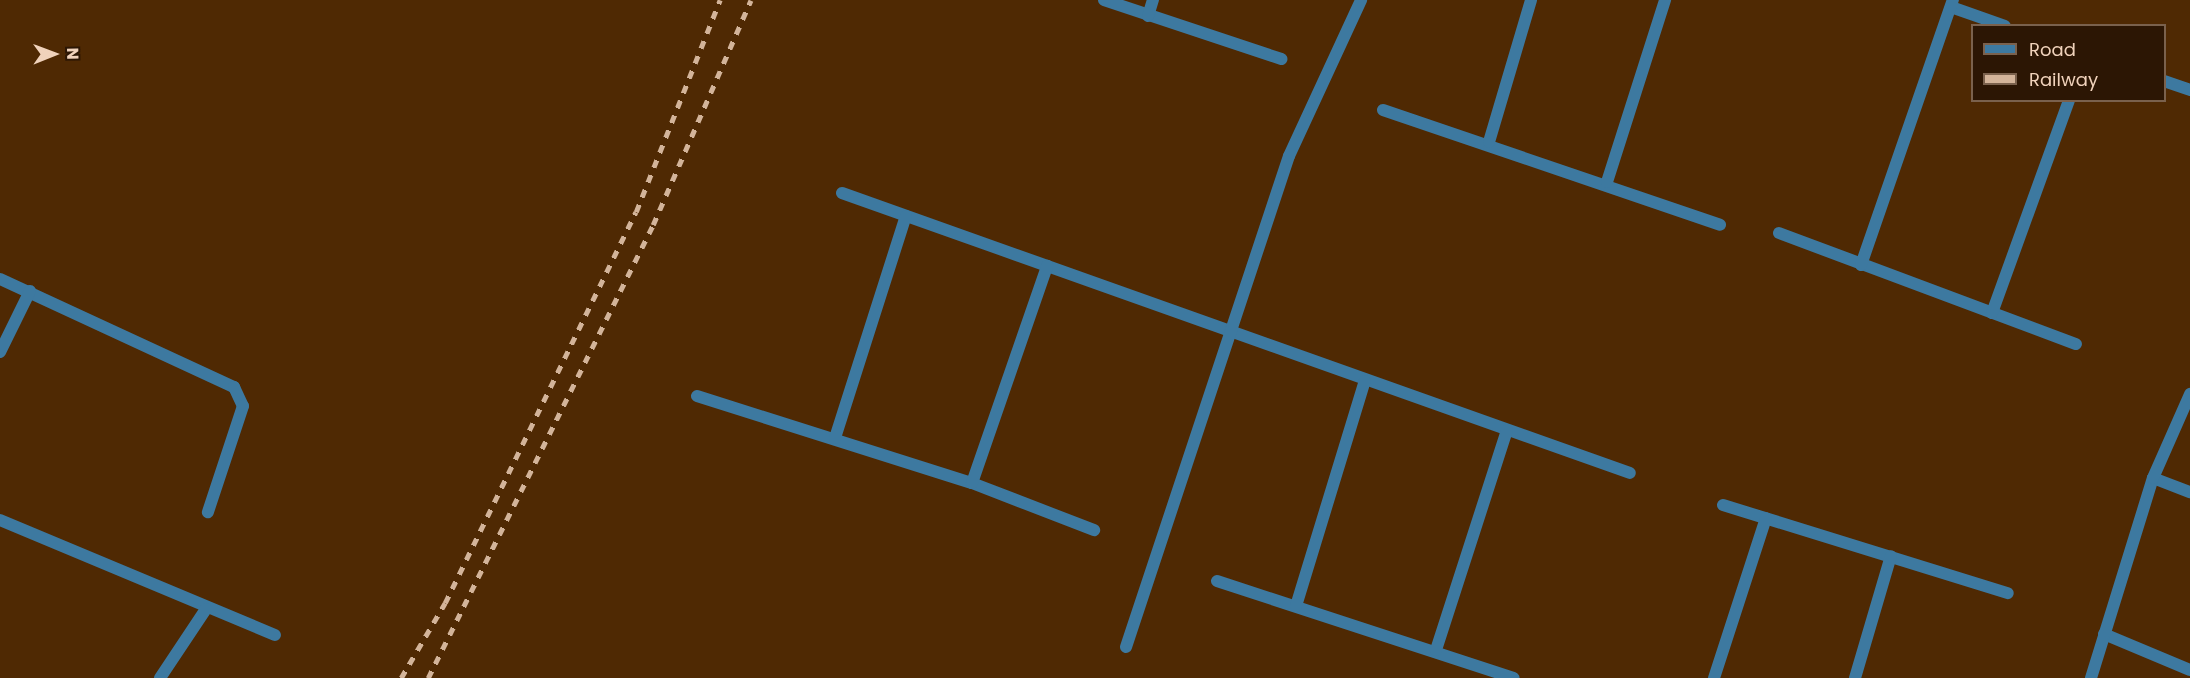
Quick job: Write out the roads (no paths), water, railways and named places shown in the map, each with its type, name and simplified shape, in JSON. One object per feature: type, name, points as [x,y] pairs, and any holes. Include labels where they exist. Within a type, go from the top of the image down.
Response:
[{"type":"street","points":[[1104,0],[1281,59]]},
{"type":"street","points":[[1148,16],[1154,0]]},
{"type":"street","points":[[1126,647],[1289,156],[1360,0]]},
{"type":"street","points":[[1489,142],[1531,0]]},
{"type":"street","points":[[1607,182],[1665,0]]},
{"type":"street","points":[[1861,265],[1952,3],[2000,24]]},
{"type":"street","points":[[2166,82],[2190,90]]},
{"type":"street","points":[[1992,313],[2068,102]]},
{"type":"street","points":[[1383,110],[1489,142],[1607,182],[1720,225]]},
{"type":"street","points":[[842,193],[1230,330],[1365,381],[1630,473]]},
{"type":"street","points":[[834,438],[906,216]]},
{"type":"street","points":[[1779,233],[2076,344]]},
{"type":"street","points":[[972,483],[1047,266]]},
{"type":"street","points":[[0,279],[234,387],[243,405],[208,512]]},
{"type":"street","points":[[0,352],[30,291]]},
{"type":"street","points":[[1296,606],[1365,381]]},
{"type":"street","points":[[2091,678],[2152,478],[2190,394]]},
{"type":"street","points":[[697,396],[972,483],[1094,530]]},
{"type":"street","points":[[1436,650],[1507,430]]},
{"type":"street","points":[[2152,478],[2190,492]]},
{"type":"street","points":[[1723,505],[2008,593]]},
{"type":"street","points":[[1714,678],[1766,518]]},
{"type":"street","points":[[0,520],[206,609],[275,635]]},
{"type":"street","points":[[1855,678],[1891,556]]},
{"type":"street","points":[[1217,581],[1436,650],[1514,678]]},
{"type":"street","points":[[160,678],[206,609]]},
{"type":"street","points":[[2104,634],[2190,670]]},
{"type":"railway","points":[[401,678],[445,603],[636,212],[720,0]]},
{"type":"railway","points":[[428,678],[653,225],[751,0]]}]
